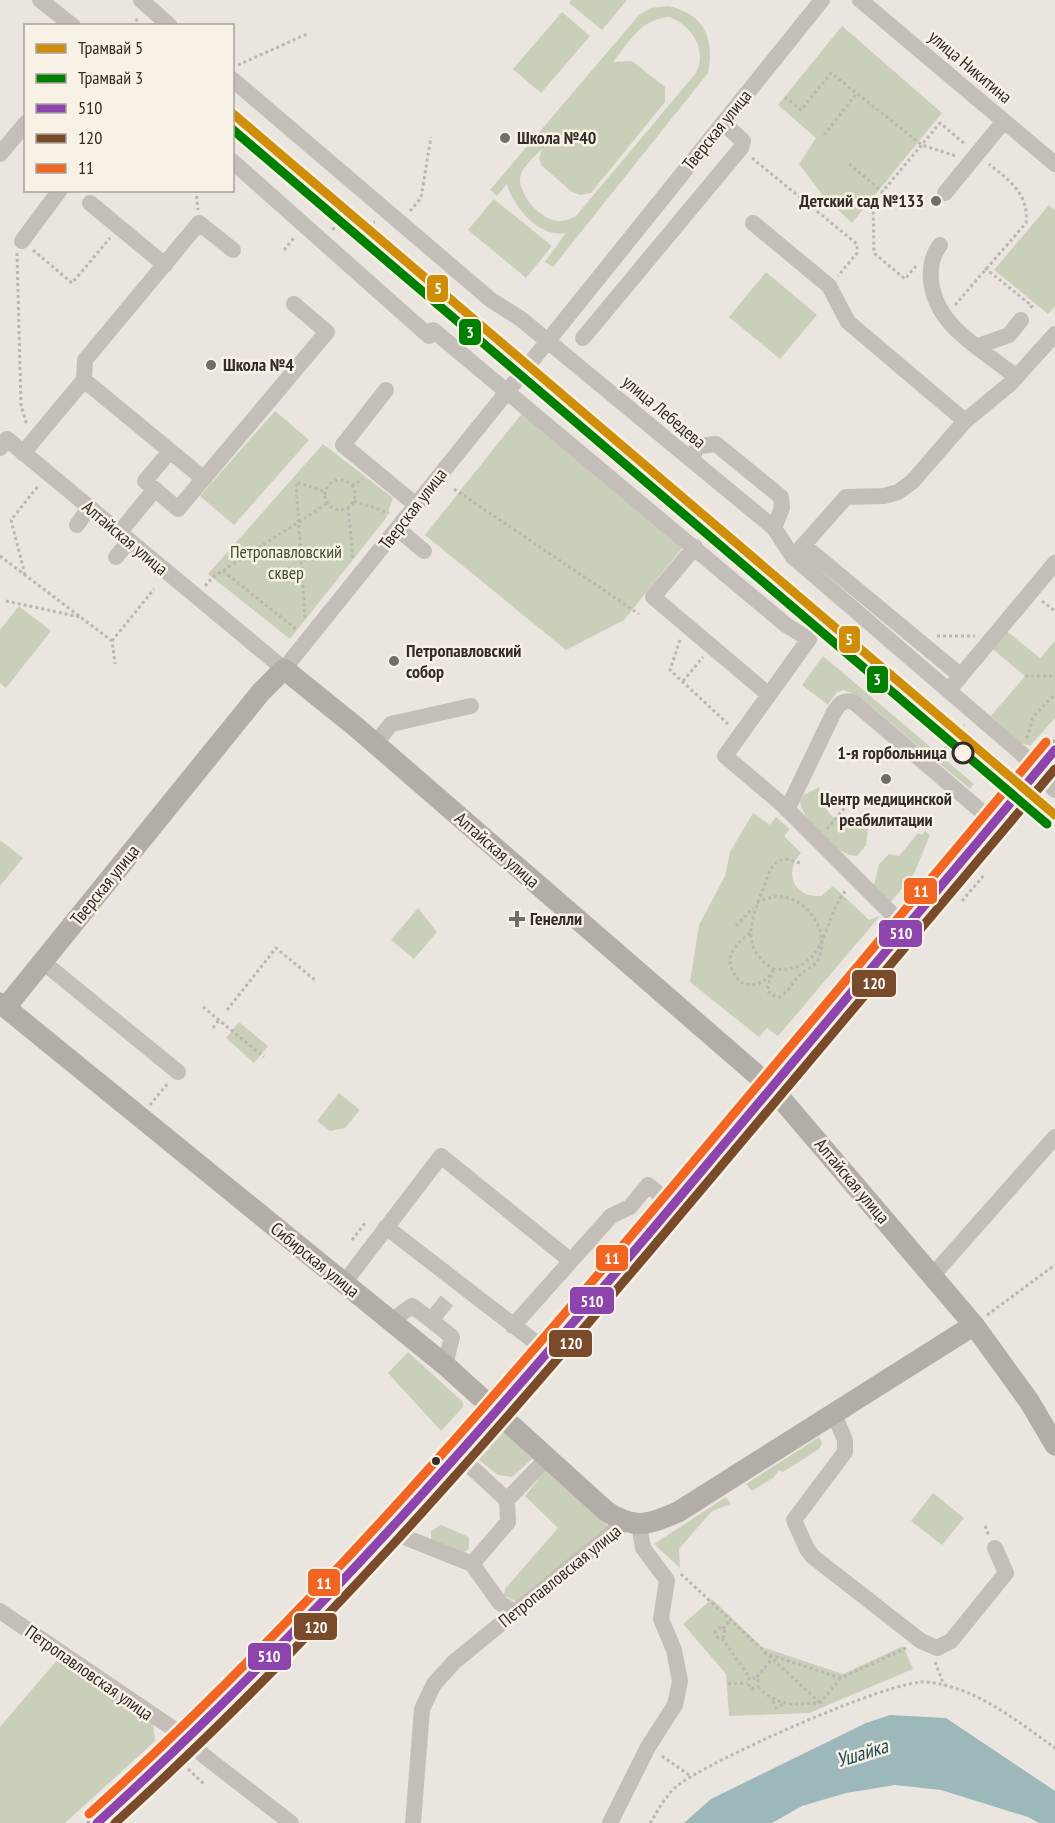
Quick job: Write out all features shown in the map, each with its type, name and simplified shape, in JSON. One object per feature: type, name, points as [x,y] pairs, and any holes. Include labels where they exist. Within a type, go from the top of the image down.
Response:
[{"type":"main road","name":"Алтайская улица","points":[[284,669],[375,744],[772,1088],[974,1325],[1029,1401],[1055,1445]]},
{"type":"main road","name":"Тверская улица","points":[[2,1008],[43,962],[261,692],[284,669]]},
{"type":"main road","points":[[97,1823],[190,1740],[318,1609],[462,1453],[1049,762]]},
{"type":"main road","name":"Сибирская улица","points":[[2,1008],[445,1365],[606,1511],[632,1523]]},
{"type":"main road","name":"Петропавловская улица","points":[[632,1523],[652,1523],[733,1484],[834,1414],[974,1325]]},
{"type":"street","points":[[40,0],[70,24]]},
{"type":"street","points":[[141,0],[168,24]]},
{"type":"street","name":"Тверская улица","points":[[284,669],[395,522],[416,505],[822,0]]},
{"type":"street","name":"улица Никитина","points":[[860,0],[1055,164]]},
{"type":"street","name":"улица Лебедева","points":[[234,72],[403,214],[491,300],[521,319],[774,528],[949,689],[1049,762],[1055,790]]},
{"type":"street","points":[[945,192],[1004,121]]},
{"type":"street","points":[[583,338],[741,148],[743,141],[723,123]]},
{"type":"street","points":[[0,154],[24,125]]},
{"type":"street","points":[[234,163],[431,333],[507,391],[786,625],[809,639],[725,756],[788,810],[906,928]]},
{"type":"street","points":[[22,241],[59,192]]},
{"type":"street","points":[[90,203],[165,265]]},
{"type":"street","points":[[23,453],[84,380],[85,360],[199,223],[232,250]]},
{"type":"street","points":[[753,223],[829,286],[848,322],[965,421]]},
{"type":"street","points":[[937,249],[930,268],[932,292],[945,318],[1016,377]]},
{"type":"street","points":[[170,451],[145,481],[178,509],[327,332],[294,304]]},
{"type":"street","points":[[978,346],[1009,335],[1021,320]]},
{"type":"street","points":[[960,676],[798,551],[846,497],[884,496],[905,487],[965,421],[1016,377],[1055,334]]},
{"type":"street","points":[[84,380],[204,479]]},
{"type":"street","points":[[386,390],[343,446],[416,505]]},
{"type":"street","name":"Алтайская улица","points":[[3,444],[23,453],[284,669]]},
{"type":"street","points":[[690,458],[699,446],[716,444],[781,497],[782,508],[774,528]]},
{"type":"street","points":[[116,558],[124,537],[155,489]]},
{"type":"street","points":[[77,525],[90,508]]},
{"type":"street","points":[[395,522],[424,551]]},
{"type":"street","points":[[695,547],[653,597],[769,695]]},
{"type":"street","points":[[949,689],[1055,563]]},
{"type":"street","points":[[788,810],[833,714],[843,702],[848,700],[855,703],[995,823]]},
{"type":"street","points":[[375,744],[391,724],[471,706]]},
{"type":"street","points":[[43,962],[178,1071]]},
{"type":"street","points":[[933,1276],[1055,1137]]},
{"type":"street","points":[[344,1283],[441,1156],[571,1261]]},
{"type":"street","points":[[513,1326],[611,1216],[630,1207],[648,1185],[673,1205]]},
{"type":"street","points":[[386,1227],[454,1292],[513,1326],[548,1352]]},
{"type":"street","points":[[391,1321],[412,1306],[434,1316],[452,1337],[445,1365]]},
{"type":"street","points":[[834,1414],[845,1440],[845,1452],[794,1520],[812,1556],[929,1646],[938,1648],[951,1641],[1006,1573],[995,1548]]},
{"type":"street","points":[[462,1453],[469,1465],[507,1500],[508,1522],[472,1564]]},
{"type":"street","points":[[507,1500],[548,1457]]},
{"type":"street","points":[[610,1823],[648,1747],[675,1705],[680,1681],[674,1650],[661,1619],[672,1575],[643,1548],[632,1523]]},
{"type":"street","name":"Петропавловская улица","points":[[413,1823],[422,1709],[434,1684],[454,1662],[515,1612],[632,1523]]},
{"type":"street","points":[[395,1524],[407,1538],[472,1564],[500,1603],[515,1612]]},
{"type":"street","name":"Петропавловская улица","points":[[0,1611],[190,1740],[203,1755],[291,1823]]},
{"type":"path","points":[[234,72],[307,34]]},
{"type":"path","points":[[785,97],[801,110],[831,73],[922,145],[973,158]]},
{"type":"path","points":[[824,135],[857,93]]},
{"type":"path","points":[[937,249],[924,256],[905,279],[874,253],[873,203],[940,123],[973,158],[1015,186],[1022,195],[1027,210],[1026,223],[994,262],[985,268],[945,318]]},
{"type":"path","points":[[311,230],[351,228],[403,214],[421,198],[431,137]]},
{"type":"path","points":[[741,148],[856,244],[856,253],[829,286]]},
{"type":"path","points":[[849,164],[883,192]]},
{"type":"path","points":[[26,420],[21,406],[16,255],[22,241],[72,283],[119,227]]},
{"type":"path","points":[[985,268],[1032,306],[1021,320]]},
{"type":"path","points":[[531,392],[545,375]]},
{"type":"path","points":[[25,577],[11,520],[48,474]]},
{"type":"path","points":[[344,481],[354,490],[354,501],[348,507],[336,509],[328,502],[326,492],[331,484],[344,481]]},
{"type":"path","points":[[305,623],[296,482],[326,492]]},
{"type":"path","points":[[454,489],[639,614]]},
{"type":"path","points":[[354,501],[395,522]]},
{"type":"path","points":[[213,577],[328,502]]},
{"type":"path","points":[[348,507],[353,563]]},
{"type":"path","points":[[0,556],[112,641],[115,664]]},
{"type":"path","points":[[223,571],[299,631]]},
{"type":"path","points":[[112,641],[153,589]]},
{"type":"path","points":[[6,600],[82,618]]},
{"type":"path","points":[[685,625],[670,670],[740,735]]},
{"type":"path","points":[[931,636],[994,636]]},
{"type":"path","points":[[683,681],[712,647]]},
{"type":"path","points":[[1025,676],[1055,676]]},
{"type":"path","points":[[1025,749],[1033,717],[1055,694]]},
{"type":"path","points":[[945,749],[964,725]]},
{"type":"path","points":[[835,820],[851,800]]},
{"type":"path","points":[[800,862],[781,859],[774,864],[752,915],[750,932],[757,955],[774,969],[796,967],[815,953],[842,895],[856,879]]},
{"type":"path","points":[[962,901],[985,874]]},
{"type":"path","points":[[736,926],[757,904],[776,895],[794,900],[813,916],[820,931],[821,943],[820,955],[815,964],[800,975],[780,997],[771,995],[767,990],[774,969]]},
{"type":"path","points":[[750,932],[736,944],[730,955],[729,966],[740,982],[747,985],[755,985],[771,975]]},
{"type":"path","points":[[227,1011],[276,948],[315,980]]},
{"type":"path","points":[[203,1007],[264,1057]]},
{"type":"path","points":[[213,1028],[219,1020]]},
{"type":"path","points":[[148,1107],[178,1071]]},
{"type":"path","points":[[352,1240],[365,1223]]},
{"type":"path","points":[[974,1325],[1055,1265]]},
{"type":"path","points":[[672,1575],[730,1620],[820,1703]]},
{"type":"path","points":[[730,1620],[723,1629],[718,1629],[715,1633],[717,1637],[722,1638],[749,1677]]},
{"type":"path","points":[[722,1638],[725,1635],[723,1629]]},
{"type":"path","points":[[929,1646],[944,1685]]},
{"type":"path","points":[[771,1660],[757,1677],[758,1687],[773,1701],[783,1704],[820,1703],[841,1678],[901,1650]]},
{"type":"path","points":[[763,1652],[841,1678]]},
{"type":"path","points":[[749,1677],[757,1677]]},
{"type":"path","points":[[747,1683],[749,1677]]},
{"type":"path","points":[[650,1823],[676,1786],[760,1742],[879,1692],[925,1682],[944,1685],[966,1693],[1005,1713],[1055,1748]]},
{"type":"path","points":[[728,1684],[747,1683]]},
{"type":"path","points":[[747,1683],[750,1688],[758,1687]]},
{"type":"path","points":[[648,1747],[692,1777]]},
{"type":"path","points":[[188,1769],[204,1784]]},
{"type":"green space","points":[[571,0],[627,0],[602,30],[569,3]]},
{"type":"green space","points":[[668,6],[698,21],[704,29],[710,49],[708,73],[553,267],[545,262],[566,233],[556,234],[537,226],[521,211],[507,184],[497,196],[490,190],[639,15],[651,8]],"holes":[[[670,17],[691,32],[699,47],[699,64],[696,73],[575,217],[563,221],[547,218],[534,208],[524,194],[520,180],[525,167],[542,149],[539,158],[541,165],[572,192],[580,195],[591,193],[665,102],[665,87],[632,61],[613,62],[643,27],[651,22]]]},
{"type":"green space","points":[[562,12],[590,36],[541,93],[513,69]]},
{"type":"green space","points":[[842,26],[942,113],[852,223],[824,197],[799,164],[816,138],[778,105]]},
{"type":"green space","points":[[494,199],[552,246],[526,278],[468,230]]},
{"type":"green space","points":[[1049,205],[1055,210],[1055,306],[1048,314],[994,270]]},
{"type":"green space","points":[[766,272],[817,315],[780,359],[729,317]]},
{"type":"green space","points":[[275,411],[309,440],[234,525],[200,496]]},
{"type":"green space","points":[[523,412],[683,547],[624,620],[566,650],[425,535]]},
{"type":"green space","name":"Петропавловский сквер","points":[[323,444],[393,498],[386,518],[290,639],[208,574]]},
{"type":"green space","points":[[19,606],[51,631],[6,688],[0,683],[0,630]]},
{"type":"green space","points":[[1004,629],[1040,658],[1055,641],[1055,718],[1030,746],[1021,743],[991,716],[1025,676],[989,646]]},
{"type":"green space","points":[[823,656],[974,784],[970,789],[859,696],[843,690],[836,693],[828,705],[802,685]]},
{"type":"green space","points":[[819,787],[829,813],[835,819],[850,827],[868,828],[866,845],[857,856],[849,855],[831,844],[814,827],[802,809],[800,801],[804,795]]},
{"type":"green space","points":[[753,813],[770,825],[776,817],[790,829],[784,836],[801,853],[793,868],[792,876],[798,889],[812,896],[821,896],[833,886],[869,920],[880,916],[778,1036],[767,1028],[759,1037],[690,982],[699,925],[725,876],[730,852]]},
{"type":"green space","points":[[925,831],[930,835],[914,874],[890,903],[873,889],[879,864],[889,854],[899,856],[918,833],[922,835]]},
{"type":"green space","points":[[0,840],[23,858],[0,886]]},
{"type":"green space","points":[[418,908],[437,932],[414,959],[391,940]]},
{"type":"green space","points":[[239,1022],[268,1046],[254,1063],[226,1038]]},
{"type":"green space","points":[[339,1093],[360,1110],[345,1128],[330,1131],[317,1121]]},
{"type":"green space","points":[[408,1352],[463,1402],[463,1407],[441,1431],[388,1373]]},
{"type":"green space","points":[[499,1432],[504,1432],[533,1458],[512,1477],[498,1475],[475,1457]]},
{"type":"green space","points":[[819,1437],[822,1443],[819,1449],[783,1472],[779,1470],[773,1478],[752,1491],[746,1484]]},
{"type":"green space","points":[[546,1470],[609,1527],[516,1601],[504,1596],[505,1589],[558,1528],[525,1496]]},
{"type":"green space","points":[[933,1493],[964,1518],[942,1545],[911,1521]]},
{"type":"green space","points":[[726,1497],[731,1504],[712,1511],[679,1549],[680,1568],[654,1544]]},
{"type":"green space","points":[[441,1525],[469,1537],[469,1549],[462,1553],[431,1540],[431,1531]]},
{"type":"green space","points":[[712,1599],[762,1647],[843,1674],[903,1646],[913,1669],[809,1713],[729,1716],[726,1674],[683,1624]]},
{"type":"green space","points":[[58,1659],[153,1724],[155,1741],[65,1823],[0,1823],[0,1727]]},
{"type":"water","name":"Ушайка","points":[[890,1715],[946,1718],[1055,1791],[1055,1823],[1039,1823],[1028,1817],[941,1790],[895,1785],[846,1793],[802,1806],[772,1823],[684,1823],[711,1799],[866,1723]]},
{"type":"tunnel","points":[[437,1313],[449,1298]]},
{"type":"tram line","name":"5","points":[[234,115],[1055,815]]},
{"type":"tram line","name":"3","points":[[234,131],[1047,824]]},
{"type":"transit line","name":"11","points":[[89,1814],[243,1667],[390,1512],[461,1433],[669,1191],[1046,742]]},
{"type":"transit line","name":"510","points":[[97,1823],[251,1675],[398,1521],[469,1442],[609,1281],[1055,750]]},
{"type":"transit line","name":"120","points":[[115,1823],[187,1756],[326,1616],[525,1397],[1055,769]]},
{"type":"place","name":"Школа №40","points":[[505,138]]},
{"type":"place","name":"Детский сад №133","points":[[936,201]]},
{"type":"place","name":"Школа №4","points":[[211,365]]},
{"type":"place","name":"Петропавловский собор","points":[[394,661]]},
{"type":"place","name":"1-я горбольница","points":[[963,753]]},
{"type":"place","name":"Центр медицинской реабилитации","points":[[886,779]]},
{"type":"place","name":"Генелли","points":[[517,919]]}]
